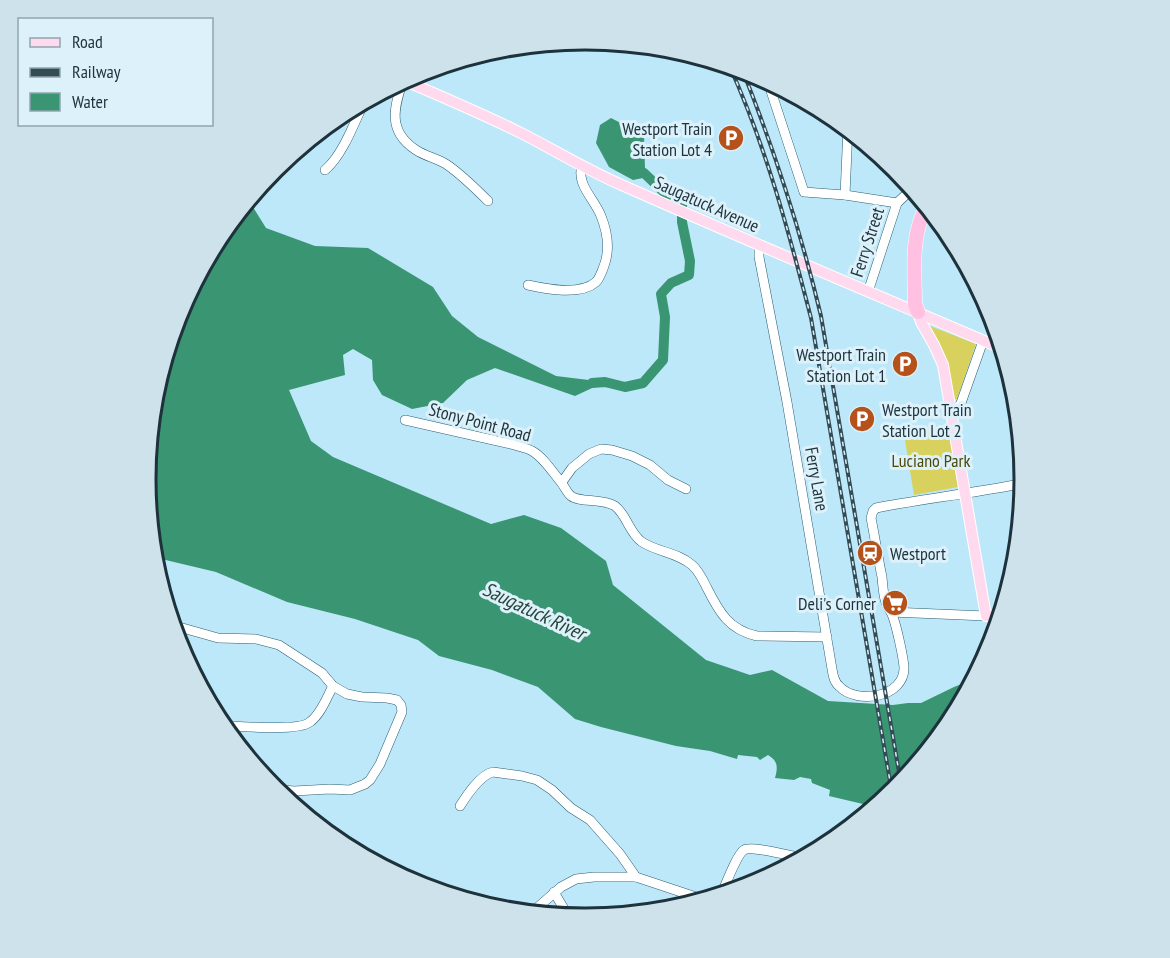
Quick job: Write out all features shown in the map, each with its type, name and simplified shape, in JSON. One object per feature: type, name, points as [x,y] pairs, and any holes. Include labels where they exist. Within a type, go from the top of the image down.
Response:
[{"type":"highway","points":[[918,312],[915,304],[916,237],[923,214]]},
{"type":"highway","points":[[918,312],[921,307],[922,236],[928,221]]},
{"type":"main road","name":"Saugatuck Avenue","points":[[415,85],[460,104],[681,211],[993,345]]},
{"type":"main road","points":[[918,312],[943,365],[986,616],[992,616]]},
{"type":"street","points":[[400,92],[394,112],[396,125],[402,138],[415,150],[444,163],[457,172],[488,201]]},
{"type":"street","points":[[771,92],[804,192],[897,203],[906,194]]},
{"type":"street","points":[[326,170],[340,152],[358,114]]},
{"type":"street","points":[[844,195],[847,139]]},
{"type":"street","points":[[528,285],[559,290],[579,289],[595,283],[603,270],[608,256],[608,245],[601,215],[581,182],[582,165]]},
{"type":"street","name":"Ferry Street","points":[[868,292],[897,203]]},
{"type":"street","name":"Ferry Lane","points":[[759,245],[758,253],[787,402],[832,673],[840,688],[847,692],[868,696],[889,692],[900,681],[903,663],[891,612]]},
{"type":"street","points":[[951,415],[961,402],[983,341]]},
{"type":"street","name":"Stony Point Road","points":[[405,420],[532,451],[562,482],[570,495],[578,499],[607,503],[616,507],[634,534],[644,543],[682,558],[692,565],[733,627],[757,636],[827,637]]},
{"type":"street","points":[[562,482],[572,468],[589,454],[601,449],[632,456],[686,489]]},
{"type":"street","points":[[986,616],[891,612],[886,602],[872,518],[873,511],[882,507],[1014,483]]},
{"type":"street","points":[[182,628],[218,638],[256,639],[279,645],[322,673],[333,686],[347,694],[397,700],[401,705],[402,712],[380,764],[370,780],[350,790],[289,791]]},
{"type":"street","points":[[233,725],[304,726],[314,718],[333,686]]},
{"type":"street","points":[[460,806],[469,792],[488,772],[522,776],[540,781],[552,789],[571,808],[590,820],[620,854],[636,877]]},
{"type":"street","points":[[725,885],[743,850],[762,849],[790,856]]},
{"type":"street","points":[[539,906],[561,886],[576,879],[594,877],[636,877],[691,895]]},
{"type":"street","points":[[554,892],[563,908]]},
{"type":"green space","points":[[930,326],[976,344],[957,399],[954,399],[945,361]]},
{"type":"green space","name":"Luciano Park","points":[[948,427],[958,487],[914,495],[904,434]]},
{"type":"water","points":[[611,118],[644,135],[643,178],[633,180],[609,167],[596,143],[600,125]]},
{"type":"water","name":"Saugatuck River","points":[[253,207],[266,228],[315,246],[368,248],[433,287],[452,316],[478,337],[556,376],[605,382],[575,396],[495,368],[467,380],[443,403],[412,409],[382,395],[373,380],[372,360],[353,349],[343,355],[345,375],[289,390],[311,441],[333,457],[491,524],[524,515],[561,528],[606,561],[613,585],[706,660],[750,675],[772,670],[828,701],[893,705],[921,703],[962,684],[942,718],[908,762],[889,783],[863,804],[829,796],[830,790],[812,783],[811,779],[775,778],[776,765],[768,755],[760,760],[757,757],[738,755],[737,759],[710,751],[676,746],[575,719],[538,687],[492,670],[439,656],[418,640],[355,619],[287,602],[216,572],[163,559],[156,507],[156,451],[170,368],[188,315],[213,264]]},
{"type":"waterway","points":[[592,383],[605,382],[625,387],[643,383],[663,360],[665,317],[661,294],[671,283],[689,275],[690,261],[682,222],[682,204],[670,198],[644,173]]},
{"type":"railway","points":[[734,76],[765,158],[811,318],[890,782]]},
{"type":"railway","points":[[747,81],[786,191],[821,316],[899,772]]},
{"type":"place","name":"Westport Train Station Lot 4","points":[[731,138]]},
{"type":"place","name":"Westport Train Station Lot 1","points":[[905,364]]},
{"type":"place","name":"Westport Train Station Lot 2","points":[[862,419]]},
{"type":"place","name":"Westport","points":[[870,553]]},
{"type":"place","name":"Deli's Corner","points":[[895,603]]}]
